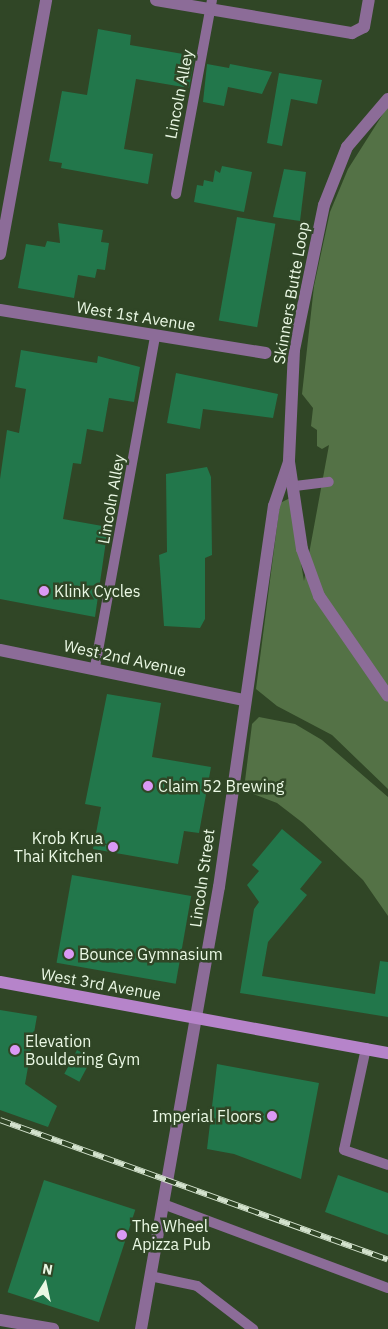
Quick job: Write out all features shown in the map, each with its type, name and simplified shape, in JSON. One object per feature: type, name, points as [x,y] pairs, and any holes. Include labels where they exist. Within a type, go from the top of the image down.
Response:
[{"type":"street","points":[[0,254],[46,0]]},
{"type":"street","points":[[156,0],[211,5],[352,33],[364,26],[369,0]]},
{"type":"street","name":"Skinners Butte Loop","points":[[388,99],[347,147],[324,205],[294,350],[289,462],[295,486],[302,548],[319,596],[388,696]]},
{"type":"street","name":"West 1st Avenue","points":[[0,310],[266,354]]},
{"type":"street","name":"Lincoln Street","points":[[141,1329],[196,1018],[274,506],[289,462]]},
{"type":"street","name":"West 2nd Avenue","points":[[0,650],[95,667],[243,700]]},
{"type":"street","name":"West 3rd Avenue","points":[[0,982],[388,1053]]},
{"type":"street","points":[[0,1320],[53,1329]]},
{"type":"lane","name":"Lincoln Alley","points":[[176,194],[211,5]]},
{"type":"lane","name":"Lincoln Alley","points":[[95,667],[155,336]]},
{"type":"lane","points":[[295,486],[329,482]]},
{"type":"lane","points":[[366,1048],[344,1150],[388,1165]]},
{"type":"lane","points":[[163,1204],[388,1288]]},
{"type":"lane","points":[[150,1276],[197,1286],[253,1329]]},
{"type":"green space","points":[[388,106],[388,789],[332,735],[277,706],[256,689],[280,503],[290,498],[304,581],[329,445],[322,449],[317,446],[317,430],[311,426],[313,408],[302,394],[314,286],[330,212],[348,169]]},
{"type":"green space","points":[[259,717],[295,724],[322,740],[388,797],[388,916],[363,880],[303,823],[277,803],[248,792],[245,781],[252,724]]},
{"type":"building","points":[[98,29],[131,35],[130,45],[195,56],[189,88],[136,79],[124,149],[153,154],[148,184],[61,168],[62,163],[49,161],[62,91],[87,95]]},
{"type":"building","points":[[207,64],[229,68],[230,64],[272,72],[262,94],[228,87],[224,106],[203,102]]},
{"type":"building","points":[[279,73],[322,80],[317,104],[291,99],[282,146],[267,143]]},
{"type":"building","points":[[222,166],[252,172],[244,212],[194,202],[197,185],[203,186],[204,180],[213,182],[215,170],[220,173]]},
{"type":"building","points":[[284,169],[306,172],[300,221],[273,217]]},
{"type":"building","points":[[237,217],[275,224],[257,327],[219,320]]},
{"type":"building","points":[[58,223],[103,230],[101,242],[109,243],[105,270],[97,269],[95,278],[78,275],[74,298],[18,288],[26,244],[45,247],[47,241],[60,243]]},
{"type":"building","points":[[21,350],[97,363],[98,356],[140,367],[134,402],[109,398],[103,432],[87,429],[81,464],[73,463],[63,519],[108,527],[95,617],[0,599],[0,479],[7,430],[19,433],[26,389],[15,387]]},
{"type":"building","points":[[176,373],[278,394],[273,418],[203,409],[200,429],[167,423]]},
{"type":"building","points":[[207,467],[211,477],[212,555],[205,558],[205,619],[200,628],[164,626],[159,555],[167,552],[166,474]]},
{"type":"building","name":"Claim 52 Brewing","points":[[107,694],[161,703],[152,757],[211,767],[199,833],[184,831],[178,864],[93,849],[101,807],[85,804]]},
{"type":"building","points":[[282,829],[322,862],[300,889],[307,895],[268,942],[262,976],[375,994],[380,961],[388,962],[388,1017],[240,993],[254,909],[259,902],[247,885],[259,871],[252,865]]},
{"type":"building","points":[[72,875],[191,896],[176,984],[57,963]]},
{"type":"building","name":"Elevation Bouldering Gym","points":[[0,1010],[37,1016],[25,1084],[57,1106],[48,1127],[0,1110]]},
{"type":"building","points":[[77,1050],[92,1058],[79,1082],[64,1074]]},
{"type":"building","points":[[217,1064],[319,1083],[301,1179],[234,1154],[207,1149]]},
{"type":"building","points":[[338,1175],[388,1193],[388,1235],[325,1212]]},
{"type":"building","points":[[44,1180],[135,1210],[99,1322],[8,1292]]},
{"type":"railway","points":[[0,1120],[388,1260]]},
{"type":"place","name":"Klink Cycles","points":[[44,591]]},
{"type":"place","name":"Claim 52 Brewing","points":[[148,786]]},
{"type":"place","name":"Krob Krua Thai Kitchen","points":[[113,847]]},
{"type":"place","name":"Bounce Gymnasium","points":[[69,954]]},
{"type":"place","name":"Elevation Bouldering Gym","points":[[15,1050]]},
{"type":"place","name":"Imperial Floors","points":[[272,1116]]},
{"type":"place","name":"The Wheel Apizza Pub","points":[[122,1235]]}]
